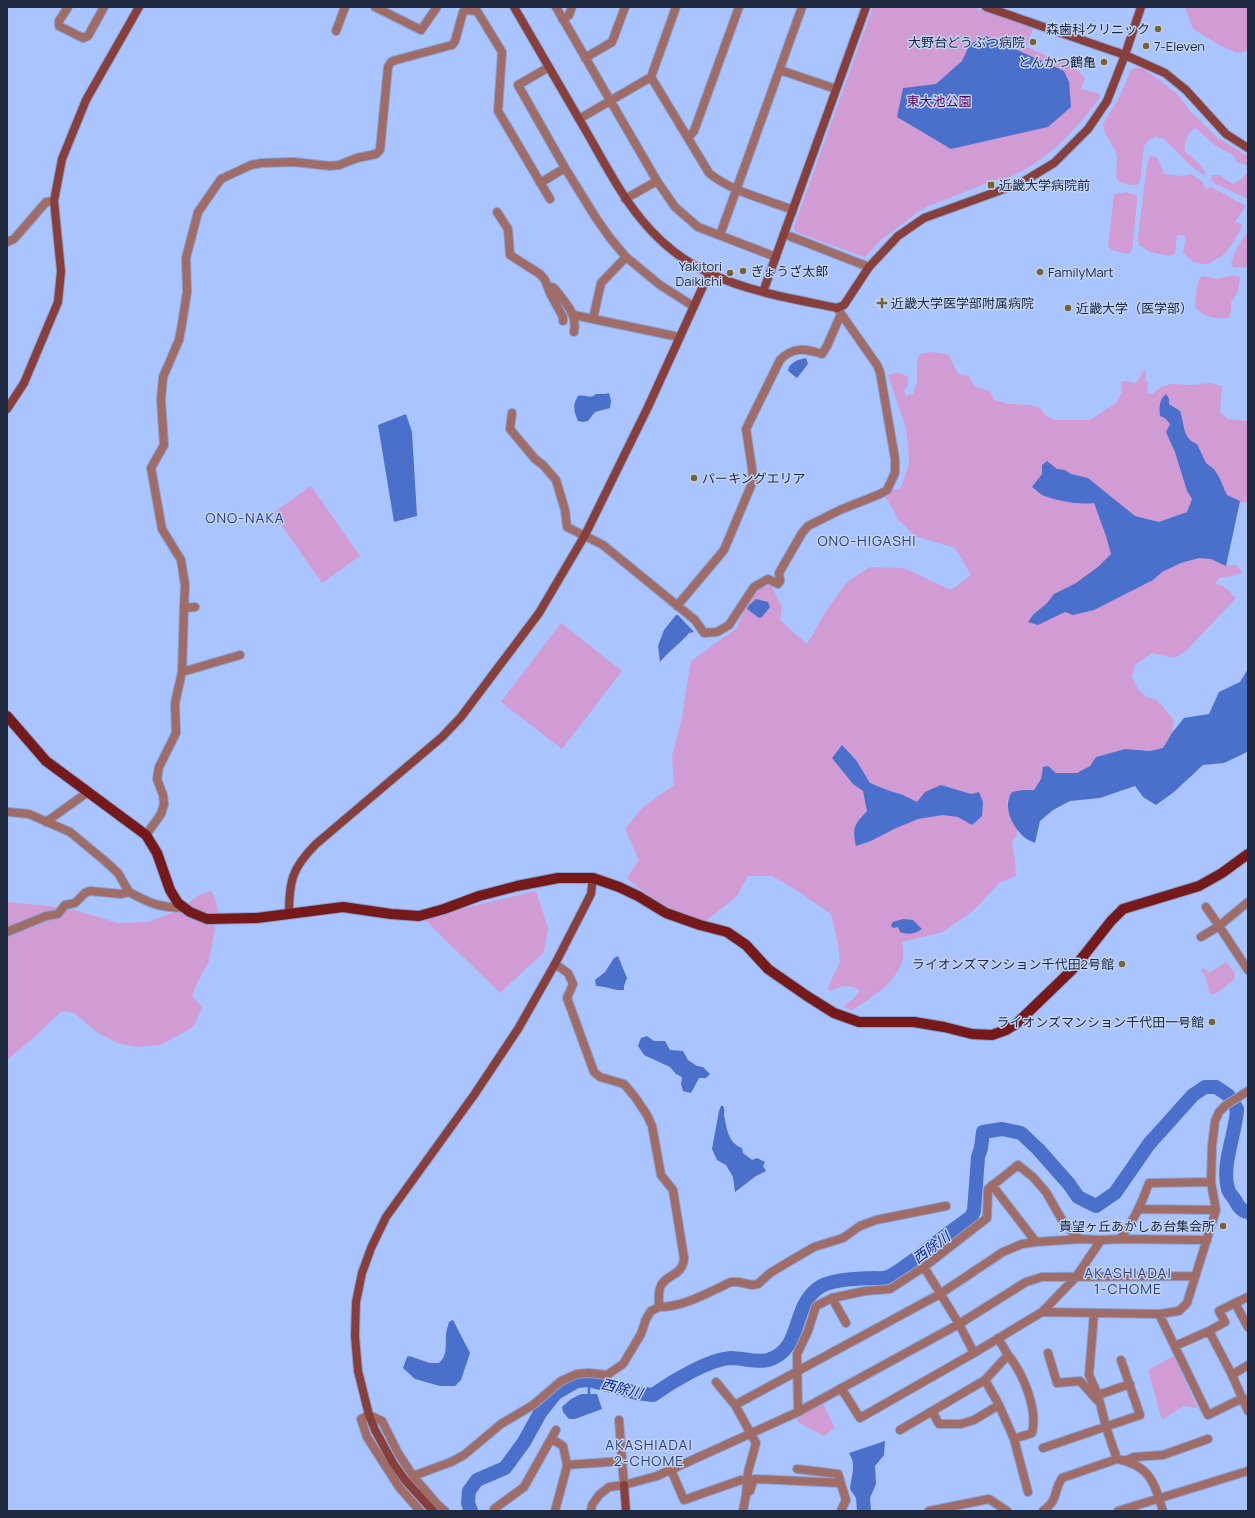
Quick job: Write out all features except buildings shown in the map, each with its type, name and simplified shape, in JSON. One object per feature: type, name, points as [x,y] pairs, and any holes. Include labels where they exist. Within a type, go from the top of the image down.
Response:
[{"type":"main road","points":[[7,716],[46,761],[146,835],[157,853],[170,890],[178,903],[184,908],[207,919],[257,918],[343,907],[391,914],[418,916],[444,910],[479,896],[517,886],[558,878],[593,878],[626,890],[666,913],[700,925],[727,932],[746,945],[768,969],[834,1014],[859,1022],[914,1022],[972,1034],[992,1035],[1006,1030],[1016,1024],[1074,968],[1111,921],[1124,909],[1199,886],[1222,873],[1248,854]]},
{"type":"street","points":[[68,7],[59,20],[59,26],[83,38],[88,36],[104,7]]},
{"type":"street","points":[[7,408],[24,382],[58,302],[61,270],[54,201],[62,159],[86,100],[139,7]]},
{"type":"street","points":[[336,31],[345,7]]},
{"type":"street","points":[[375,7],[421,30],[437,7]]},
{"type":"street","points":[[512,413],[510,429],[535,459],[543,464],[556,480],[565,510],[568,527],[603,545],[695,620],[704,634],[711,634],[723,630],[729,625],[754,587],[768,579],[778,584],[780,581],[779,573],[802,533],[808,526],[840,510],[887,490],[895,473],[895,459],[880,372],[877,365],[839,311],[763,292],[709,273],[682,257],[656,237],[625,199],[514,7]]},
{"type":"street","points":[[556,7],[657,181],[675,207],[698,227],[776,257]]},
{"type":"street","points":[[563,20],[569,15],[572,7]]},
{"type":"street","points":[[585,58],[612,42],[625,7]]},
{"type":"street","points":[[579,119],[651,77],[676,7]]},
{"type":"street","points":[[688,138],[694,131],[739,7]]},
{"type":"street","points":[[720,235],[802,7]]},
{"type":"street","points":[[763,292],[866,7]]},
{"type":"street","points":[[986,7],[1003,10],[1125,55],[1165,73],[1186,90],[1226,134],[1248,148]]},
{"type":"street","points":[[677,606],[724,550],[753,481],[746,429],[780,360],[795,350],[805,349],[822,354],[827,346],[839,311],[869,267],[898,236],[924,218],[1021,183],[1054,163],[1088,129],[1107,101],[1125,55],[1141,7]]},
{"type":"street","points":[[146,835],[161,814],[164,804],[163,795],[156,779],[159,767],[176,733],[175,702],[182,672],[185,585],[181,560],[162,529],[151,468],[164,445],[161,400],[163,377],[179,340],[187,292],[186,258],[198,212],[221,179],[251,165],[262,163],[294,162],[330,166],[339,165],[357,158],[376,154],[380,150],[388,67],[391,62],[452,45],[456,41],[463,12],[466,10],[477,11],[502,52],[498,111],[550,199]]},
{"type":"street","points":[[549,67],[518,85],[565,168],[596,218],[626,257],[660,285],[694,306]]},
{"type":"street","points":[[780,70],[836,89]]},
{"type":"street","points":[[651,77],[708,173],[717,180],[737,189],[793,210]]},
{"type":"street","points":[[540,183],[565,168]]},
{"type":"street","points":[[625,199],[657,181]]},
{"type":"street","points":[[7,242],[14,239],[46,202],[54,201]]},
{"type":"street","points":[[497,212],[508,229],[510,255],[540,274],[549,288],[550,293],[563,317],[563,321]]},
{"type":"street","points":[[784,234],[869,267]]},
{"type":"street","points":[[593,319],[601,283],[626,257]]},
{"type":"street","points":[[290,914],[289,895],[293,878],[298,865],[304,856],[316,844],[442,737],[461,717],[539,613],[585,535],[648,407],[709,273]]},
{"type":"street","points":[[549,288],[555,289],[574,315],[576,324],[574,332]]},
{"type":"street","points":[[574,315],[679,337]]},
{"type":"street","points":[[184,608],[195,607]]},
{"type":"street","points":[[182,672],[240,654]]},
{"type":"street","points":[[46,822],[88,792]]},
{"type":"street","points":[[9,812],[29,814],[70,832],[118,873],[129,892],[151,904],[165,908],[184,908]]},
{"type":"street","points":[[433,1511],[405,1480],[393,1463],[374,1430],[369,1415],[358,1371],[355,1336],[356,1302],[362,1273],[371,1248],[386,1217],[474,1095],[518,1029],[555,964],[591,894],[593,878]]},
{"type":"street","points":[[7,932],[46,916],[58,914],[64,905],[75,903],[85,893],[90,891],[121,894],[129,892]]},
{"type":"street","points":[[1201,937],[1218,926],[1248,902]]},
{"type":"street","points":[[1206,907],[1248,970]]},
{"type":"street","points":[[555,964],[568,973],[573,984],[567,998],[594,1072],[600,1077],[624,1084],[635,1097],[647,1115],[652,1126],[661,1175],[673,1190],[684,1258],[683,1265],[680,1270],[662,1283],[659,1289],[660,1307]]},
{"type":"street","points":[[1042,1312],[1159,1314],[1179,1311],[1187,1303],[1216,1210],[1211,1182],[1212,1146],[1215,1121],[1219,1112],[1226,1105],[1248,1091]]},
{"type":"street","points":[[798,1412],[797,1354],[808,1331],[816,1306],[832,1298],[865,1291],[890,1289],[924,1268],[987,1218],[988,1189],[1018,1165],[1046,1192],[1065,1224],[1080,1239]]},
{"type":"street","points":[[1120,1239],[1139,1209],[1149,1183],[1211,1182]]},
{"type":"street","points":[[992,1185],[1036,1242]]},
{"type":"street","points":[[413,1476],[451,1462],[464,1455],[501,1424],[533,1405],[561,1381],[577,1374],[589,1373],[607,1375],[622,1364],[641,1334],[646,1319],[651,1311],[660,1307],[666,1307],[690,1300],[731,1282],[752,1285],[758,1284],[770,1273],[790,1260],[814,1247],[843,1238],[860,1226],[876,1220],[946,1206]]},
{"type":"street","points":[[1139,1209],[1216,1210]]},
{"type":"street","points":[[735,1405],[940,1294],[1004,1252],[1022,1244],[1080,1239],[1207,1240]]},
{"type":"street","points":[[841,1388],[860,1418],[974,1353],[1042,1312],[1076,1276],[1101,1240]]},
{"type":"street","points":[[924,1268],[959,1324],[974,1353]]},
{"type":"street","points":[[591,1511],[592,1505],[599,1495],[609,1487],[624,1485],[657,1476],[798,1412],[959,1324],[1026,1282],[1042,1277],[1196,1276]]},
{"type":"street","points":[[832,1298],[846,1323]]},
{"type":"street","points":[[1175,1346],[1225,1322],[1219,1311],[1248,1298]]},
{"type":"street","points":[[1235,1303],[1248,1327]]},
{"type":"street","points":[[1094,1313],[1089,1375],[1117,1459]]},
{"type":"street","points":[[1159,1314],[1208,1415],[1243,1398]]},
{"type":"street","points":[[1209,1331],[1232,1374],[1248,1411]]},
{"type":"street","points":[[998,1338],[1008,1355],[1017,1366],[1031,1400],[1035,1424],[1032,1433],[1014,1439]]},
{"type":"street","points":[[1048,1353],[1057,1382],[1080,1381],[1098,1399]]},
{"type":"street","points":[[900,1430],[985,1380],[1008,1355]]},
{"type":"street","points":[[1043,1448],[1140,1415],[1121,1360]]},
{"type":"street","points":[[1232,1374],[1248,1365]]},
{"type":"street","points":[[985,1380],[999,1405],[1014,1439],[1028,1492]]},
{"type":"street","points":[[716,1382],[735,1405],[756,1443],[748,1472],[743,1511]]},
{"type":"street","points":[[1098,1399],[1130,1384]]},
{"type":"street","points":[[932,1411],[939,1424],[961,1424],[974,1420],[999,1405]]},
{"type":"street","points":[[369,1415],[382,1421],[398,1453],[413,1476],[436,1504],[445,1511]]},
{"type":"street","points":[[369,1415],[361,1419],[367,1437],[395,1482],[420,1511]]},
{"type":"street","points":[[619,1420],[626,1511]]},
{"type":"street","points":[[499,1508],[524,1487],[556,1430]]},
{"type":"street","points":[[552,1438],[563,1446],[567,1465],[555,1511]]},
{"type":"street","points":[[1127,1460],[1134,1457],[1163,1455],[1208,1439]]},
{"type":"street","points":[[1043,1511],[1052,1504],[1057,1493],[1058,1484],[1062,1478],[1117,1459],[1127,1460],[1151,1478],[1163,1511]]},
{"type":"street","points":[[567,1465],[622,1461]]},
{"type":"street","points":[[797,1469],[838,1474],[846,1500],[841,1511]]},
{"type":"street","points":[[670,1470],[684,1500],[741,1480]]},
{"type":"street","points":[[1118,1511],[1248,1471]]},
{"type":"street","points":[[745,1499],[750,1495],[753,1481],[755,1479],[840,1483]]},
{"type":"street","points":[[929,1511],[989,1499],[1007,1511]]},
{"type":"green space","name":"東大池公園","points":[[873,7],[972,7],[1033,28],[1026,47],[1063,62],[1065,58],[1085,78],[1081,89],[1100,94],[1099,99],[1063,141],[1042,158],[1007,178],[995,180],[926,207],[881,240],[864,258],[798,233],[795,231],[794,227]]},
{"type":"green space","points":[[1185,7],[1248,7],[1248,51],[1237,53],[1219,45],[1193,29]]},
{"type":"green space","points":[[1142,68],[1162,82],[1178,95],[1191,112],[1218,138],[1248,156],[1248,166],[1237,162],[1234,156],[1215,145],[1195,128],[1190,132],[1187,138],[1185,152],[1202,167],[1206,173],[1204,175],[1193,168],[1164,139],[1156,137],[1149,140],[1144,146],[1140,182],[1137,185],[1131,185],[1118,180],[1116,178],[1116,152],[1105,133],[1103,124],[1119,98],[1131,70]]},
{"type":"green space","points":[[1150,156],[1158,159],[1165,174],[1181,176],[1191,174],[1203,182],[1207,189],[1211,187],[1246,206],[1235,222],[1243,225],[1234,241],[1223,255],[1210,264],[1195,262],[1183,253],[1186,238],[1183,235],[1177,235],[1175,253],[1169,256],[1150,252],[1139,245],[1138,239],[1143,195],[1148,160]]},
{"type":"green space","points":[[1248,171],[1248,199],[1215,184],[1211,179],[1212,175],[1219,175],[1233,184],[1242,179]]},
{"type":"green space","points":[[1127,192],[1137,196],[1132,251],[1128,254],[1112,250],[1108,246],[1114,194]]},
{"type":"green space","points":[[1247,234],[1248,268],[1234,268],[1231,264],[1234,256],[1239,244]]},
{"type":"green space","points":[[1234,275],[1240,278],[1238,291],[1231,303],[1229,318],[1210,317],[1198,311],[1195,307],[1197,287],[1200,277],[1204,276],[1216,279]]},
{"type":"green space","points":[[932,352],[949,355],[958,374],[969,376],[974,385],[990,391],[994,400],[1009,404],[1031,405],[1040,408],[1046,416],[1055,420],[1090,420],[1116,403],[1122,392],[1121,382],[1127,381],[1136,383],[1145,369],[1145,379],[1148,383],[1147,393],[1152,394],[1161,387],[1171,384],[1192,385],[1210,383],[1222,386],[1220,412],[1228,419],[1248,421],[1248,503],[1240,502],[1226,565],[1236,565],[1243,572],[1232,576],[1219,578],[1215,583],[1226,588],[1236,598],[1186,651],[1174,658],[1152,653],[1135,665],[1132,677],[1138,689],[1146,697],[1157,700],[1174,720],[1172,733],[1163,748],[1150,751],[1125,749],[1096,757],[1090,766],[1077,773],[1056,773],[1048,766],[1034,790],[1022,790],[1007,799],[1010,815],[1018,829],[1016,837],[1012,842],[1016,876],[999,883],[974,910],[943,932],[902,942],[903,958],[896,975],[883,988],[852,1010],[843,1007],[854,998],[860,990],[849,986],[842,986],[831,991],[827,989],[840,962],[838,944],[831,914],[772,876],[748,876],[736,897],[706,921],[686,915],[643,892],[627,878],[639,860],[625,829],[642,808],[674,785],[672,756],[681,722],[691,661],[737,628],[745,608],[756,590],[771,585],[782,607],[780,620],[807,644],[828,608],[847,582],[870,567],[904,568],[951,590],[971,575],[955,548],[915,536],[897,519],[884,495],[901,488],[909,464],[905,425],[888,375],[898,373],[908,377],[908,385],[904,391],[906,396],[913,394],[917,382],[917,360],[920,354]]},
{"type":"green space","points":[[311,486],[360,556],[322,583],[273,513]]},
{"type":"green space","points":[[561,623],[622,671],[562,749],[501,702]]},
{"type":"green space","points":[[211,891],[216,901],[218,912],[209,961],[196,985],[192,996],[202,1007],[195,1024],[190,1029],[160,1045],[137,1047],[118,1043],[98,1033],[74,1013],[62,1011],[7,1060],[7,902],[68,908],[118,923],[148,922],[179,910],[199,895]]},
{"type":"green space","points":[[536,891],[548,928],[544,952],[500,993],[423,918]]},
{"type":"green space","points":[[1226,962],[1235,973],[1234,980],[1215,994],[1210,994],[1205,976],[1201,970],[1204,968],[1209,973]]},
{"type":"green space","points":[[1174,1356],[1197,1407],[1183,1406],[1162,1420],[1148,1370]]},
{"type":"green space","points":[[822,1402],[835,1428],[824,1436],[799,1423],[796,1416]]},
{"type":"water","points":[[986,36],[1064,71],[1069,82],[1071,107],[1048,127],[951,149],[897,117],[903,88],[936,84],[962,61],[970,44]]},
{"type":"water","points":[[806,358],[808,364],[797,378],[788,371],[792,363]]},
{"type":"water","points":[[609,393],[611,401],[610,408],[595,412],[588,421],[578,421],[574,408],[578,396],[592,397],[596,394]]},
{"type":"water","points":[[1166,394],[1169,399],[1169,404],[1180,411],[1186,435],[1197,444],[1206,463],[1214,469],[1219,477],[1227,495],[1240,501],[1226,566],[1211,559],[1199,558],[1181,563],[1162,572],[1153,580],[1094,610],[1073,615],[1065,612],[1038,625],[1028,622],[1054,594],[1076,583],[1098,567],[1111,554],[1094,503],[1074,503],[1054,499],[1042,495],[1032,487],[1042,474],[1042,465],[1047,461],[1057,469],[1065,470],[1071,474],[1088,478],[1135,516],[1159,522],[1187,512],[1192,499],[1187,491],[1175,452],[1166,432],[1170,424],[1165,418],[1160,416],[1160,404]]},
{"type":"water","points":[[406,414],[412,432],[417,516],[394,522],[378,425]]},
{"type":"water","points":[[756,599],[768,602],[770,607],[762,617],[759,618],[747,609]]},
{"type":"water","points":[[676,615],[678,615],[694,632],[689,633],[660,662],[658,646],[664,630]]},
{"type":"water","points":[[1248,669],[1247,752],[1224,763],[1203,765],[1174,792],[1156,805],[1143,797],[1135,786],[1100,798],[1070,801],[1053,810],[1040,821],[1035,843],[1025,838],[1012,822],[1008,810],[1008,804],[1012,792],[1034,790],[1041,779],[1043,767],[1048,766],[1056,773],[1077,773],[1090,766],[1096,757],[1125,749],[1150,751],[1163,748],[1172,733],[1184,718],[1209,714],[1219,692],[1240,682]]},
{"type":"water","points":[[842,745],[856,760],[870,783],[903,795],[917,802],[925,792],[941,785],[971,794],[979,792],[983,802],[982,816],[972,825],[958,817],[943,815],[918,819],[871,841],[856,846],[854,830],[859,820],[867,811],[863,791],[853,784],[832,758]]},
{"type":"water","points":[[903,919],[913,920],[922,929],[908,934],[900,932],[898,927],[893,928],[891,925],[893,922]]},
{"type":"water","points":[[618,956],[627,978],[624,990],[596,986],[595,980],[605,972],[614,958]]},
{"type":"water","points":[[647,1036],[654,1041],[665,1041],[670,1050],[683,1051],[688,1060],[697,1066],[703,1067],[710,1074],[706,1078],[699,1078],[691,1093],[683,1091],[681,1084],[682,1077],[676,1074],[670,1067],[644,1055],[638,1046],[641,1038]]},
{"type":"water","points":[[721,1106],[724,1107],[727,1130],[734,1143],[742,1148],[743,1153],[752,1160],[757,1158],[765,1162],[763,1166],[766,1171],[756,1176],[735,1192],[733,1177],[726,1165],[717,1160],[712,1149]]},
{"type":"water","points":[[453,1320],[470,1353],[461,1380],[455,1386],[440,1386],[415,1379],[403,1368],[407,1357],[409,1356],[430,1363],[439,1363],[444,1357],[445,1353],[446,1333],[449,1322]]},
{"type":"water","points":[[581,1394],[597,1394],[602,1409],[575,1419],[569,1419],[563,1412],[562,1407],[571,1399]]},
{"type":"water","points":[[885,1441],[884,1455],[875,1466],[876,1484],[870,1498],[871,1511],[857,1511],[856,1498],[850,1489],[853,1462],[849,1453]]},
{"type":"waterway","name":"西除川","points":[[471,1511],[468,1503],[469,1491],[477,1480],[505,1468],[524,1442],[540,1413],[556,1393],[577,1381],[589,1380],[637,1393],[653,1395],[680,1378],[712,1362],[731,1358],[759,1361],[768,1360],[779,1355],[787,1347],[792,1338],[803,1307],[809,1297],[817,1289],[836,1281],[886,1278],[896,1273],[918,1257],[971,1217],[974,1211],[978,1157],[983,1132],[1002,1129],[1021,1133],[1038,1149],[1069,1184],[1078,1197],[1096,1206],[1115,1193],[1149,1144],[1193,1095],[1205,1087],[1216,1087],[1228,1095],[1237,1109],[1226,1170],[1226,1180],[1230,1193],[1243,1211],[1248,1212]]},
{"type":"waterway","points":[[589,1380],[589,1396]]},
{"type":"place","name":"森歯科クリニック","points":[[1158,29]]},
{"type":"place","name":"大野台どうぶつ病院","points":[[1033,42]]},
{"type":"place","name":"7-Eleven","points":[[1146,46]]},
{"type":"place","name":"とんかつ鶴亀","points":[[1104,62]]},
{"type":"place","name":"近畿大学病院前","points":[[991,185]]},
{"type":"place","name":"ぎょうざ太郎","points":[[743,271]]},
{"type":"place","name":"FamilyMart","points":[[1040,272]]},
{"type":"place","name":"Yakitori Daikichi","points":[[730,273]]},
{"type":"place","name":"近畿大学医学部附属病院","points":[[882,303]]},
{"type":"place","name":"近畿大学（医学部）","points":[[1068,308]]},
{"type":"place","name":"パーキングエリア","points":[[694,478]]},
{"type":"place","name":"ライオンズマンション千代田2号館","points":[[1122,964]]},
{"type":"place","name":"ライオンズマンション千代田一号館","points":[[1212,1022]]},
{"type":"place","name":"貴望ヶ丘あかしあ台集会所","points":[[1223,1226]]},
{"type":"district","name":"ONO-NAKA","points":[[245,517]]},
{"type":"district","name":"ONO-HIGASHI","points":[[867,540]]},
{"type":"district","name":"AKASHIADAI 1-CHOME","points":[[1128,1280]]},
{"type":"district","name":"AKASHIADAI 2-CHOME","points":[[649,1452]]}]
